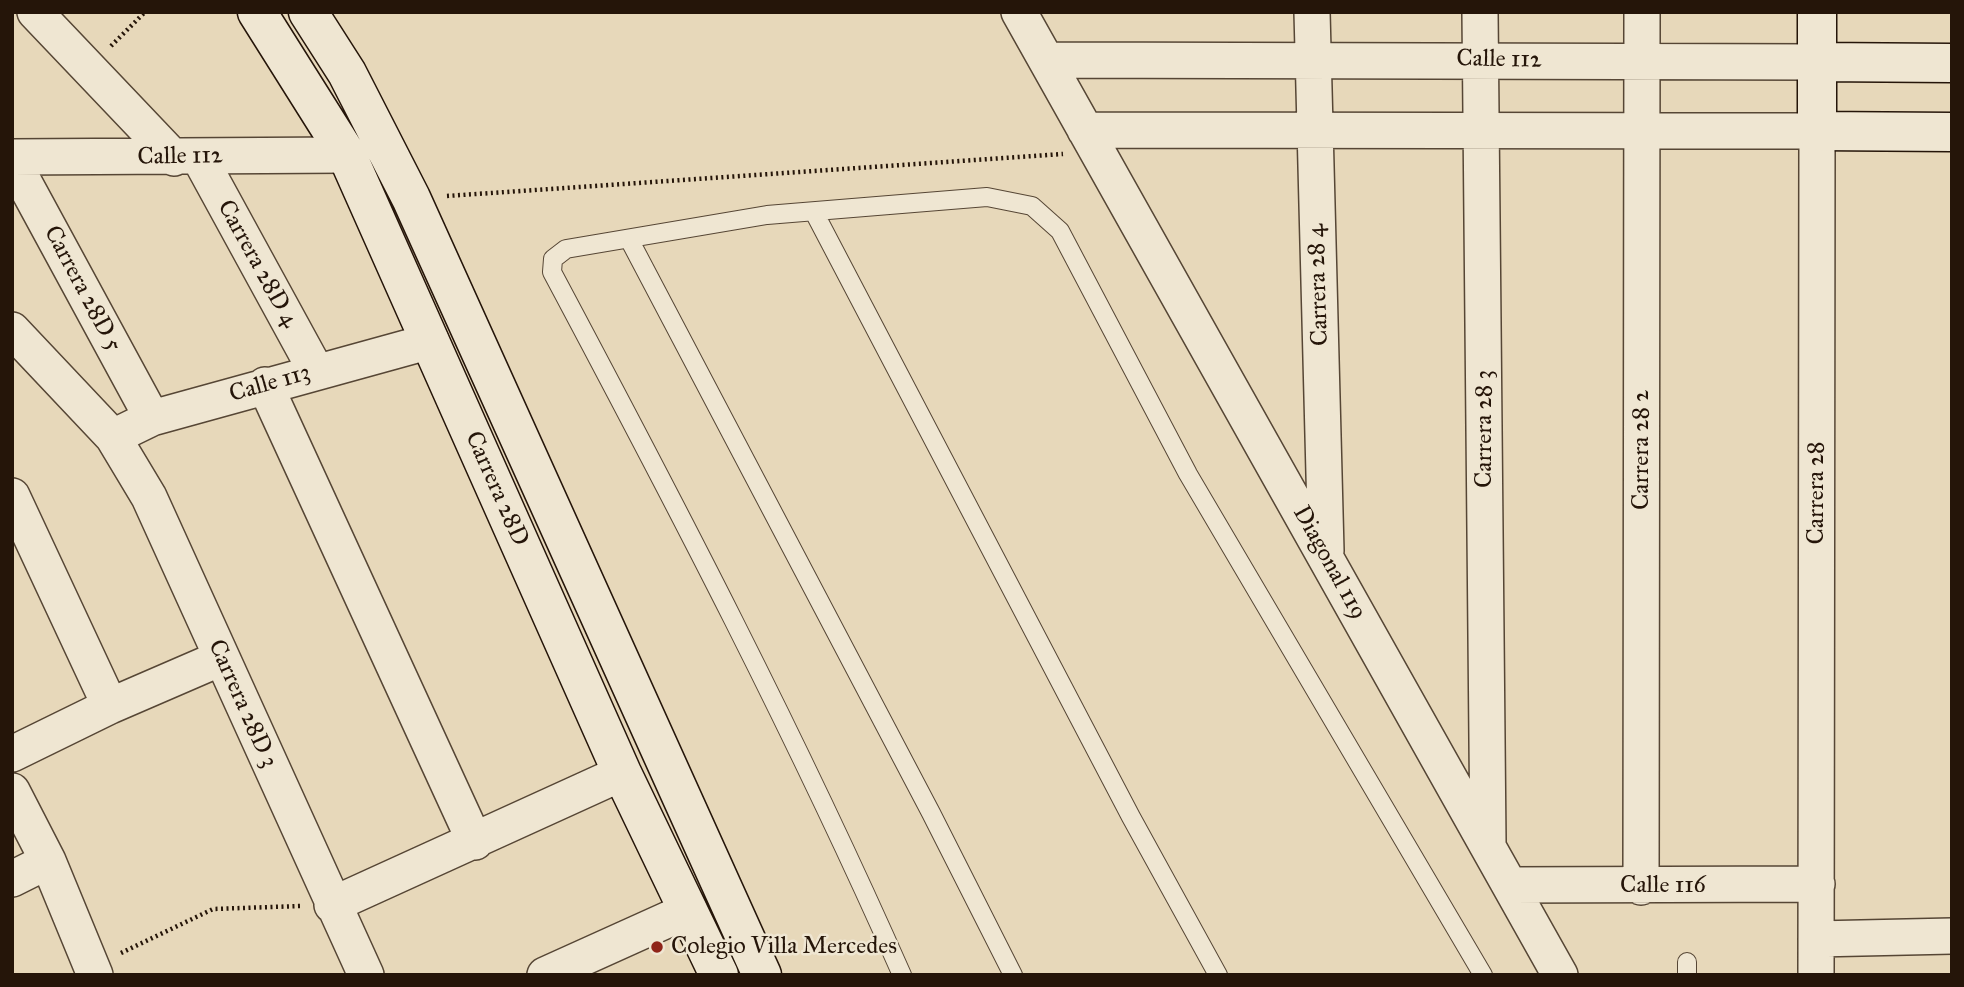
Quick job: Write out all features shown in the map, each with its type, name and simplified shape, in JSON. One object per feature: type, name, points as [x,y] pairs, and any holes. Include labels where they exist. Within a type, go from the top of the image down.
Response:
[{"type":"street","name":"Carrera 28D 4","points":[[35,12],[88,67],[187,157],[316,371]]},
{"type":"street","name":"Carrera 28D","points":[[257,12],[347,155],[622,773],[719,975]]},
{"type":"street","name":"Carrera 28D","points":[[308,12],[347,72],[411,198],[762,975]]},
{"type":"street","name":"Diagonal 119","points":[[1019,12],[1560,975]]},
{"type":"street","name":"Carrera 28 4","points":[[1312,12],[1326,558]]},
{"type":"street","name":"Carrera 28 3","points":[[1480,12],[1488,847]]},
{"type":"street","name":"Carrera 28 2","points":[[1641,887],[1642,12]]},
{"type":"street","name":"Carrera 28","points":[[1816,975],[1817,12]]},
{"type":"street","name":"Calle 112","points":[[1046,60],[1313,58],[1952,63]]},
{"type":"street","points":[[1093,140],[1315,130],[1952,132]]},
{"type":"street","name":"Calle 112","points":[[12,159],[347,155]]},
{"type":"street","name":"Carrera 28D 5","points":[[12,159],[152,418]]},
{"type":"street","name":"Carrera 28D 3","points":[[12,330],[113,437],[149,497],[366,975]]},
{"type":"street","name":"Calle 113","points":[[113,437],[152,418],[431,341]]},
{"type":"street","points":[[265,385],[475,842]]},
{"type":"street","points":[[12,496],[110,706]]},
{"type":"street","points":[[12,754],[110,706],[221,658]]},
{"type":"street","points":[[332,905],[622,773]]},
{"type":"street","points":[[12,790],[106,965]]},
{"type":"street","points":[[12,879],[48,861]]},
{"type":"street","name":"Calle 116","points":[[1510,885],[1641,887],[1817,884]]},
{"type":"street","points":[[545,975],[689,910]]},
{"type":"street","points":[[1816,939],[1952,936]]},
{"type":"lane","points":[[902,975],[827,806],[664,484],[552,272],[553,259],[566,249],[739,219],[814,212],[987,197],[1032,206],[1060,231],[1188,474],[1483,975]]},
{"type":"lane","points":[[814,212],[1131,817],[1218,975]]},
{"type":"lane","points":[[629,239],[1013,975]]},
{"type":"path","points":[[88,67],[145,12]]},
{"type":"path","points":[[411,198],[1093,140]]},
{"type":"path","points":[[106,965],[213,909],[332,905]]},
{"type":"place","name":"Colegio Villa Mercedes","points":[[657,947]]}]
